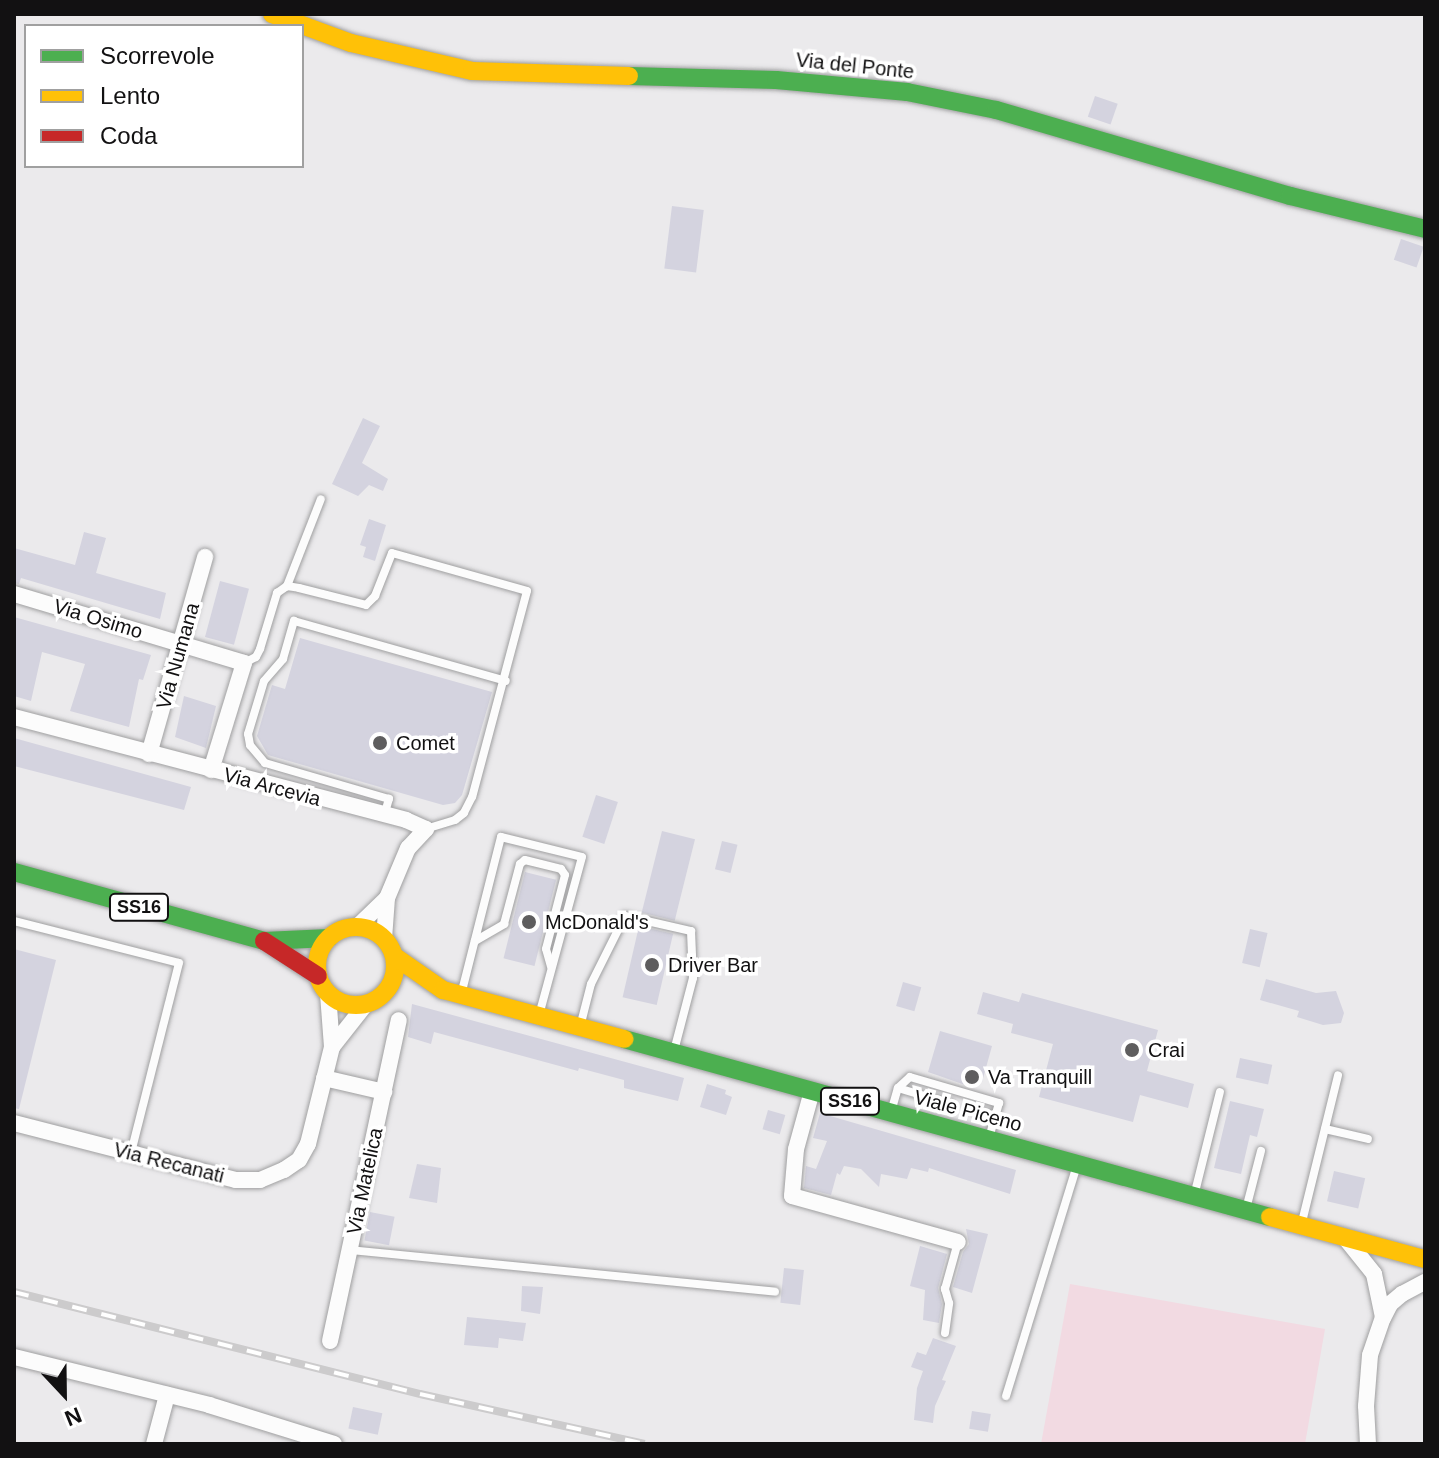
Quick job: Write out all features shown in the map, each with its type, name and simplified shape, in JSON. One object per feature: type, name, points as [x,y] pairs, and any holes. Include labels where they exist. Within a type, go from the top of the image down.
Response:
[{"type":"main road","name":"Via del Ponte","points":[[272,14],[299,24]]},
{"type":"main road","name":"Via del Ponte","points":[[304,26],[351,43],[472,71],[776,80],[907,92],[996,110],[1290,196],[1425,229]]},
{"type":"main road","name":"SS16","points":[[17,876],[264,941],[329,938],[357,927]]},
{"type":"main road","points":[[357,927],[384,939]]},
{"type":"main road","points":[[318,976],[319,956],[329,938]]},
{"type":"main road","name":"Viale Piceno","points":[[384,939],[394,956],[414,973],[452,992],[1425,1259]]},
{"type":"main road","name":"SS16","points":[[264,941],[318,976],[328,994]]},
{"type":"main road","points":[[384,994],[394,976],[394,956]]},
{"type":"main road","name":"Viale Piceno","points":[[366,1004],[384,994],[452,992]]},
{"type":"main road","points":[[328,994],[346,1004],[366,1004]]},
{"type":"street","name":"Via Numana","points":[[149,754],[205,557]]},
{"type":"street","name":"Via Osimo","points":[[14,594],[244,663]]},
{"type":"street","points":[[211,770],[244,663]]},
{"type":"street","name":"Via Arcevia","points":[[14,717],[426,829]]},
{"type":"street","points":[[389,818],[403,831],[408,848]]},
{"type":"street","points":[[384,939],[387,898],[408,848],[426,829]]},
{"type":"street","points":[[357,927],[387,898]]},
{"type":"street","name":"Via Recanati","points":[[14,1123],[236,1180],[260,1180],[299,1160],[308,1144],[332,1047],[328,994]]},
{"type":"street","name":"Via Recanati","points":[[332,1047],[366,1004]]},
{"type":"street","name":"Via Matelica","points":[[330,1341],[399,1020]]},
{"type":"street","points":[[324,1078],[384,1092]]},
{"type":"street","points":[[812,1091],[796,1149],[792,1196],[958,1242]]},
{"type":"street","points":[[1343,1235],[1374,1274],[1383,1318]]},
{"type":"street","points":[[1368,1444],[1366,1406],[1370,1355],[1383,1318],[1390,1304],[1425,1282]]},
{"type":"street","points":[[14,1357],[167,1395],[334,1444]]},
{"type":"street","points":[[154,1444],[167,1395]]},
{"type":"lane","points":[[244,663],[256,657],[277,593],[287,586],[321,499]]},
{"type":"lane","points":[[287,586],[366,605],[375,596],[392,553],[527,591],[506,681],[464,813],[426,829]]},
{"type":"lane","points":[[389,818],[389,799],[265,763],[250,745],[248,734],[264,681],[283,659],[294,621],[506,681]]},
{"type":"lane","points":[[452,992],[475,941],[501,837],[582,857],[539,1016]]},
{"type":"lane","points":[[475,941],[504,924],[520,864],[525,860],[561,869],[565,875],[546,949],[551,967]]},
{"type":"lane","points":[[580,1027],[591,984],[625,916],[691,931],[693,978],[674,1053]]},
{"type":"lane","points":[[14,921],[179,963],[131,1153]]},
{"type":"lane","points":[[1301,1224],[1338,1075]]},
{"type":"lane","points":[[891,1112],[898,1088],[910,1077],[999,1103],[989,1139]]},
{"type":"lane","points":[[898,1088],[951,1104]]},
{"type":"lane","points":[[1194,1195],[1220,1092]]},
{"type":"lane","points":[[968,1108],[995,1116]]},
{"type":"lane","points":[[1325,1129],[1368,1139]]},
{"type":"lane","points":[[1246,1209],[1261,1151]]},
{"type":"lane","points":[[1006,1396],[1077,1163]]},
{"type":"lane","points":[[945,1333],[949,1303],[945,1289],[958,1242]]},
{"type":"lane","points":[[350,1250],[775,1292]]},
{"type":"shaded area","points":[[1070,1284],[1325,1329],[1305,1444],[1041,1444]]},
{"type":"building","points":[[1095,96],[1118,104],[1111,125],[1088,117]]},
{"type":"building","points":[[672,206],[704,210],[696,272],[664,269]]},
{"type":"building","points":[[1401,239],[1424,247],[1417,268],[1394,260]]},
{"type":"building","points":[[363,418],[380,426],[362,463],[388,479],[383,491],[369,485],[358,496],[332,484]]},
{"type":"building","points":[[369,519],[386,525],[375,561],[363,557],[366,547],[360,545]]},
{"type":"building","points":[[84,532],[106,538],[96,573],[166,593],[160,619],[21,578],[19,584],[14,583],[14,548],[75,565]]},
{"type":"building","points":[[220,581],[249,589],[234,645],[205,637]]},
{"type":"building","points":[[14,617],[151,655],[143,680],[139,679],[129,727],[70,711],[85,664],[42,652],[31,701],[14,696]]},
{"type":"building","points":[[300,638],[492,692],[462,795],[455,803],[443,805],[268,755],[257,736],[272,685],[285,689]]},
{"type":"building","points":[[184,696],[216,706],[206,748],[175,737]]},
{"type":"building","points":[[14,738],[191,787],[184,810],[14,766]]},
{"type":"building","points":[[596,795],[618,802],[604,844],[582,837]]},
{"type":"building","points":[[662,831],[695,839],[675,921],[642,913]]},
{"type":"building","points":[[722,841],[738,845],[731,873],[715,869]]},
{"type":"building","points":[[525,872],[556,880],[535,966],[503,958]]},
{"type":"building","points":[[639,926],[673,934],[657,1005],[623,997]]},
{"type":"building","points":[[1250,929],[1268,933],[1260,967],[1242,963]]},
{"type":"building","points":[[14,949],[56,960],[19,1109],[14,1108]]},
{"type":"building","points":[[1266,979],[1316,993],[1336,991],[1344,1013],[1341,1023],[1323,1025],[1297,1017],[1299,1011],[1260,1000]]},
{"type":"building","points":[[903,982],[921,987],[914,1011],[896,1006]]},
{"type":"building","points":[[983,992],[1019,1002],[1022,993],[1158,1030],[1147,1071],[1194,1084],[1188,1108],[1140,1095],[1133,1122],[1039,1097],[1053,1044],[1011,1033],[1013,1024],[977,1014]]},
{"type":"building","points":[[412,1004],[684,1078],[678,1101],[624,1088],[624,1080],[579,1068],[578,1071],[434,1032],[431,1044],[408,1037]]},
{"type":"building","points":[[940,1031],[992,1046],[982,1082],[976,1081],[974,1088],[928,1072]]},
{"type":"building","points":[[1240,1058],[1272,1065],[1268,1084],[1236,1078]]},
{"type":"building","points":[[707,1084],[726,1090],[725,1094],[732,1097],[726,1115],[700,1107]]},
{"type":"building","points":[[1230,1101],[1264,1109],[1257,1137],[1250,1135],[1241,1174],[1214,1168]]},
{"type":"building","points":[[768,1110],[785,1115],[780,1134],[762,1129]]},
{"type":"building","points":[[820,1113],[1016,1170],[1010,1194],[929,1168],[928,1172],[911,1168],[907,1179],[881,1174],[879,1187],[861,1169],[844,1166],[840,1175],[837,1173],[831,1195],[804,1188],[806,1166],[816,1169],[827,1141],[813,1138]]},
{"type":"building","points":[[417,1164],[441,1168],[437,1203],[409,1198]]},
{"type":"building","points":[[1334,1171],[1365,1178],[1358,1208],[1327,1201]]},
{"type":"building","points":[[370,1212],[395,1217],[389,1245],[364,1240]]},
{"type":"building","points":[[966,1229],[988,1234],[972,1293],[953,1287],[963,1252],[969,1244]]},
{"type":"building","points":[[920,1246],[947,1254],[938,1288],[942,1304],[939,1323],[923,1320],[925,1290],[910,1286]]},
{"type":"building","points":[[784,1268],[804,1270],[800,1305],[780,1303]]},
{"type":"building","points":[[522,1286],[543,1287],[540,1314],[521,1311]]},
{"type":"building","points":[[467,1317],[526,1323],[523,1341],[499,1338],[498,1348],[464,1345]]},
{"type":"building","points":[[933,1338],[956,1346],[942,1380],[946,1381],[935,1406],[933,1423],[914,1420],[917,1388],[923,1371],[911,1367],[917,1352],[926,1355]]},
{"type":"building","points":[[353,1407],[382,1413],[378,1435],[348,1429]]},
{"type":"building","points":[[972,1411],[991,1414],[988,1432],[969,1429]]},
{"type":"railway","points":[[14,1292],[420,1394],[645,1444]]},
{"type":"traffic: fast","points":[[629,76],[776,80],[907,92],[996,110],[1290,196],[1425,229]]},
{"type":"traffic: fast","points":[[14,872],[264,941],[329,938]]},
{"type":"traffic: fast","points":[[624,1039],[1270,1217]]},
{"type":"traffic: slow","points":[[272,14],[299,24]]},
{"type":"traffic: slow","points":[[304,26],[351,43],[472,71],[629,76]]},
{"type":"traffic: slow","points":[[356,927],[371,930],[388,944],[395,966],[392,981],[378,998],[356,1005],[341,1002],[324,988],[317,966],[320,951],[334,934],[356,927]]},
{"type":"traffic: slow","points":[[394,956],[443,990],[624,1039]]},
{"type":"traffic: slow","points":[[1270,1217],[1425,1259]]},
{"type":"traffic: jam","points":[[264,941],[318,976]]},
{"type":"place","name":"Comet","points":[[380,743]]},
{"type":"place","name":"McDonald's","points":[[529,922]]},
{"type":"place","name":"Driver Bar","points":[[652,965]]},
{"type":"place","name":"Crai","points":[[1132,1050]]},
{"type":"place","name":"Va Tranquill","points":[[972,1077]]}]
